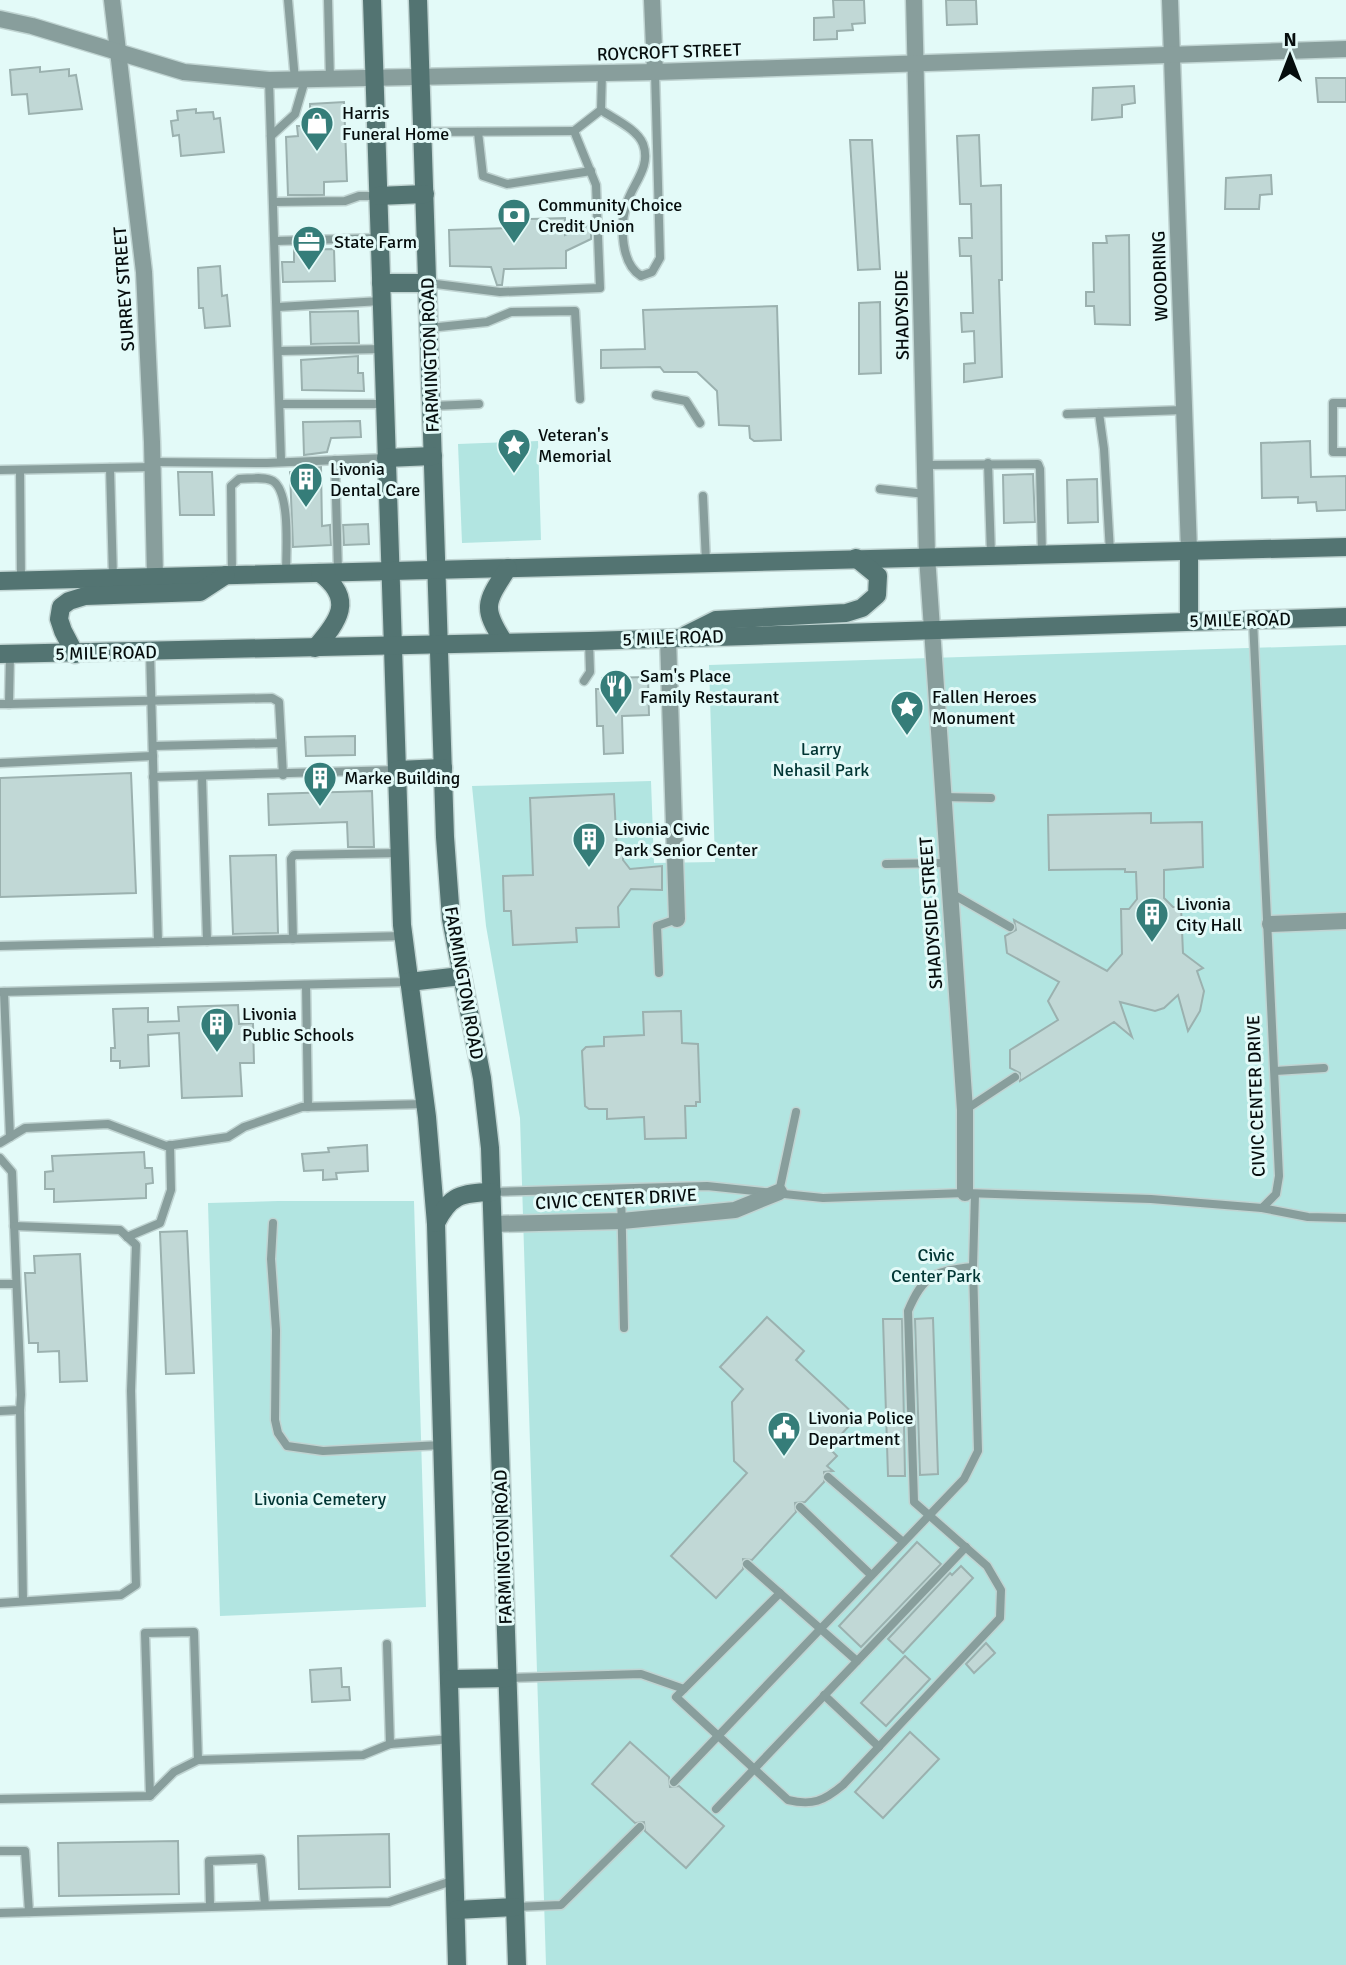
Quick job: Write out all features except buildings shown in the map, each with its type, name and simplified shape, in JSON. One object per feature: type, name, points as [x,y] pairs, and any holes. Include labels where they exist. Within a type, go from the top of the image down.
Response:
[{"type":"main road","points":[[372,0],[403,936],[426,1104],[436,1224],[457,1965]]},
{"type":"main road","name":"FARMINGTON ROAD","points":[[418,0],[448,887],[461,976],[487,1108],[517,1965]]},
{"type":"main road","points":[[378,195],[425,194]]},
{"type":"main road","points":[[381,292],[428,283]]},
{"type":"main road","points":[[386,458],[433,456]]},
{"type":"main road","points":[[0,581],[1346,547]]},
{"type":"main road","points":[[1189,551],[1189,621]]},
{"type":"main road","points":[[674,638],[716,620],[846,613],[862,608],[877,595],[878,576],[856,558]]},
{"type":"main road","points":[[504,642],[489,619],[490,595],[508,568]]},
{"type":"main road","points":[[316,648],[338,619],[341,606],[339,593],[329,573]]},
{"type":"main road","points":[[75,654],[59,619],[61,607],[69,601],[85,596],[200,592],[229,575]]},
{"type":"main road","name":"5 MILE ROAD","points":[[5,654],[589,641],[1346,617]]},
{"type":"main road","points":[[397,770],[443,768]]},
{"type":"main road","points":[[409,982],[461,976]]},
{"type":"main road","points":[[436,1224],[444,1206],[458,1196],[492,1192]]},
{"type":"main road","points":[[450,1679],[507,1678]]},
{"type":"main road","points":[[456,1910],[515,1907]]},
{"type":"street","name":"SURREY STREET","points":[[112,0],[144,272],[155,577]]},
{"type":"street","points":[[652,0],[654,72]]},
{"type":"street","name":"SHADYSIDE","points":[[914,0],[930,630]]},
{"type":"street","name":"WOODRING","points":[[1170,0],[1189,551]]},
{"type":"street","name":"ROYCROFT STREET","points":[[0,19],[184,72],[300,80],[654,72],[1346,50]]},
{"type":"street","name":"SHADYSIDE STREET","points":[[930,630],[970,1194]]},
{"type":"street","points":[[674,638],[677,919]]},
{"type":"street","points":[[1270,924],[1346,921]]},
{"type":"street","name":"CIVIC CENTER DRIVE","points":[[492,1224],[622,1222],[736,1210],[779,1192]]},
{"type":"lane","points":[[271,136],[295,114],[300,80],[288,0]]},
{"type":"lane","points":[[328,0],[330,80]]},
{"type":"lane","points":[[601,110],[638,136],[643,146],[642,174],[626,205],[624,220],[625,259],[632,270],[641,276],[652,272],[660,258],[654,72]]},
{"type":"lane","points":[[422,132],[575,131],[601,110],[602,73]]},
{"type":"lane","points":[[269,79],[281,460]]},
{"type":"lane","points":[[428,283],[500,292],[600,288],[596,185],[575,131]]},
{"type":"lane","points":[[478,132],[483,176],[507,184],[591,171]]},
{"type":"lane","points":[[274,202],[345,201],[359,196],[378,195]]},
{"type":"lane","points":[[275,241],[380,238]]},
{"type":"lane","points":[[278,307],[381,292]]},
{"type":"lane","points":[[429,328],[487,322],[510,312],[575,311],[580,399]]},
{"type":"lane","points":[[279,351],[383,349]]},
{"type":"lane","points":[[656,395],[686,401],[699,423]]},
{"type":"lane","points":[[1346,403],[1333,403],[1333,452],[1346,452]]},
{"type":"lane","points":[[280,404],[385,404]]},
{"type":"lane","points":[[432,407],[479,404]]},
{"type":"lane","points":[[1067,414],[1184,410]]},
{"type":"lane","points":[[1099,413],[1104,449],[1110,553]]},
{"type":"lane","points":[[0,470],[386,458]]},
{"type":"lane","points":[[329,573],[335,460]]},
{"type":"lane","points":[[988,463],[991,555]]},
{"type":"lane","points":[[925,465],[1038,464],[1042,554]]},
{"type":"lane","points":[[110,468],[113,578]]},
{"type":"lane","points":[[20,470],[21,580]]},
{"type":"lane","points":[[229,575],[231,486],[239,478],[264,478],[272,481],[280,490],[284,501],[286,574]]},
{"type":"lane","points":[[880,489],[925,494]]},
{"type":"lane","points":[[703,496],[706,562]]},
{"type":"lane","name":"CIVIC CENTER DRIVE","points":[[492,1192],[707,1186],[823,1198],[970,1194],[1151,1199],[1262,1208],[1276,1194],[1279,1176],[1270,924],[1253,620]]},
{"type":"lane","points":[[584,681],[590,672],[589,641]]},
{"type":"lane","points":[[150,652],[158,942]]},
{"type":"lane","points":[[5,654],[4,704],[272,698],[279,702],[283,775]]},
{"type":"lane","points":[[153,746],[281,743]]},
{"type":"lane","points":[[0,763],[153,756]]},
{"type":"lane","points":[[153,777],[397,770]]},
{"type":"lane","points":[[202,776],[207,941]]},
{"type":"lane","points":[[942,797],[992,797]]},
{"type":"lane","points":[[293,939],[291,859],[294,855],[399,853]]},
{"type":"lane","points":[[886,864],[946,863]]},
{"type":"lane","points":[[948,892],[1010,927]]},
{"type":"lane","points":[[659,973],[657,926],[677,919]]},
{"type":"lane","points":[[0,946],[403,936]]},
{"type":"lane","points":[[10,1137],[2,992],[409,982]]},
{"type":"lane","points":[[306,985],[308,1107]]},
{"type":"lane","points":[[1275,1072],[1324,1068]]},
{"type":"lane","points":[[965,1110],[1015,1077]]},
{"type":"lane","points":[[0,1143],[25,1128],[108,1124],[170,1146],[228,1137],[244,1127],[308,1107],[426,1104]]},
{"type":"lane","points":[[779,1192],[796,1112]]},
{"type":"lane","points":[[127,1237],[160,1223],[171,1190],[170,1146]]},
{"type":"lane","points":[[0,1158],[12,1172],[23,1601]]},
{"type":"lane","points":[[621,1189],[624,1328]]},
{"type":"lane","points":[[674,1782],[964,1479],[978,1451],[970,1194]]},
{"type":"lane","points":[[1262,1208],[1308,1217],[1346,1218]]},
{"type":"lane","points":[[274,1223],[271,1259],[276,1329],[275,1420],[278,1433],[287,1446],[323,1451],[442,1445]]},
{"type":"lane","points":[[0,1603],[121,1595],[136,1585],[131,1391],[136,1245],[120,1230],[14,1226]]},
{"type":"lane","points":[[780,1593],[676,1697],[788,1800],[805,1804],[825,1800],[879,1747],[1000,1618],[1001,1590],[987,1566],[914,1502],[908,1311],[919,1286],[941,1270],[973,1267]]},
{"type":"lane","points":[[0,1284],[16,1284]]},
{"type":"lane","points":[[0,1411],[20,1410]]},
{"type":"lane","points":[[828,1477],[902,1542]]},
{"type":"lane","points":[[800,1507],[871,1575]]},
{"type":"lane","points":[[716,1809],[966,1547]]},
{"type":"lane","points":[[747,1564],[857,1661]]},
{"type":"lane","points":[[150,1796],[145,1633],[194,1632],[198,1760]]},
{"type":"lane","points":[[387,1644],[390,1744]]},
{"type":"lane","points":[[507,1678],[642,1674],[684,1689]]},
{"type":"lane","points":[[824,1695],[879,1747]]},
{"type":"lane","points":[[0,1799],[150,1796],[174,1772],[198,1760],[363,1755],[390,1744],[451,1739]]},
{"type":"lane","points":[[515,1907],[561,1905],[640,1827]]},
{"type":"lane","points":[[0,1852],[25,1851],[29,1912]]},
{"type":"lane","points":[[210,1905],[209,1861],[261,1859],[265,1905]]},
{"type":"lane","points":[[0,1913],[390,1902],[455,1880]]},
{"type":"green space","points":[[538,441],[541,540],[462,543],[458,444]]},
{"type":"green space","name":"Civic Center Park","points":[[1346,645],[1346,1965],[546,1965],[520,1118],[486,926],[472,786],[651,781],[654,863],[715,862],[709,665]]},
{"type":"green space","name":"Livonia Cemetery","points":[[414,1201],[426,1607],[220,1616],[208,1203]]},
{"type":"place","name":"Harris Funeral Home","points":[[317,153]]},
{"type":"place","name":"Community Choice Credit Union","points":[[514,245]]},
{"type":"place","name":"State Farm","points":[[309,272]]},
{"type":"place","name":"Veteran's Memorial","points":[[514,475]]},
{"type":"place","name":"Livonia Dental Care","points":[[306,509]]},
{"type":"place","name":"Sam's Place Family Restaurant","points":[[616,716]]},
{"type":"place","name":"Fallen Heroes Monument","points":[[907,737]]},
{"type":"place","name":"Marke Building","points":[[320,808]]},
{"type":"place","name":"Livonia Civic Park Senior Center","points":[[589,869]]},
{"type":"place","name":"Livonia City Hall","points":[[1152,944]]},
{"type":"place","name":"Livonia Public Schools","points":[[217,1054]]},
{"type":"place","name":"Livonia Police Department","points":[[784,1458]]},
{"type":"park label","name":"Larry Nehasil Park","points":[[821,759]]}]
